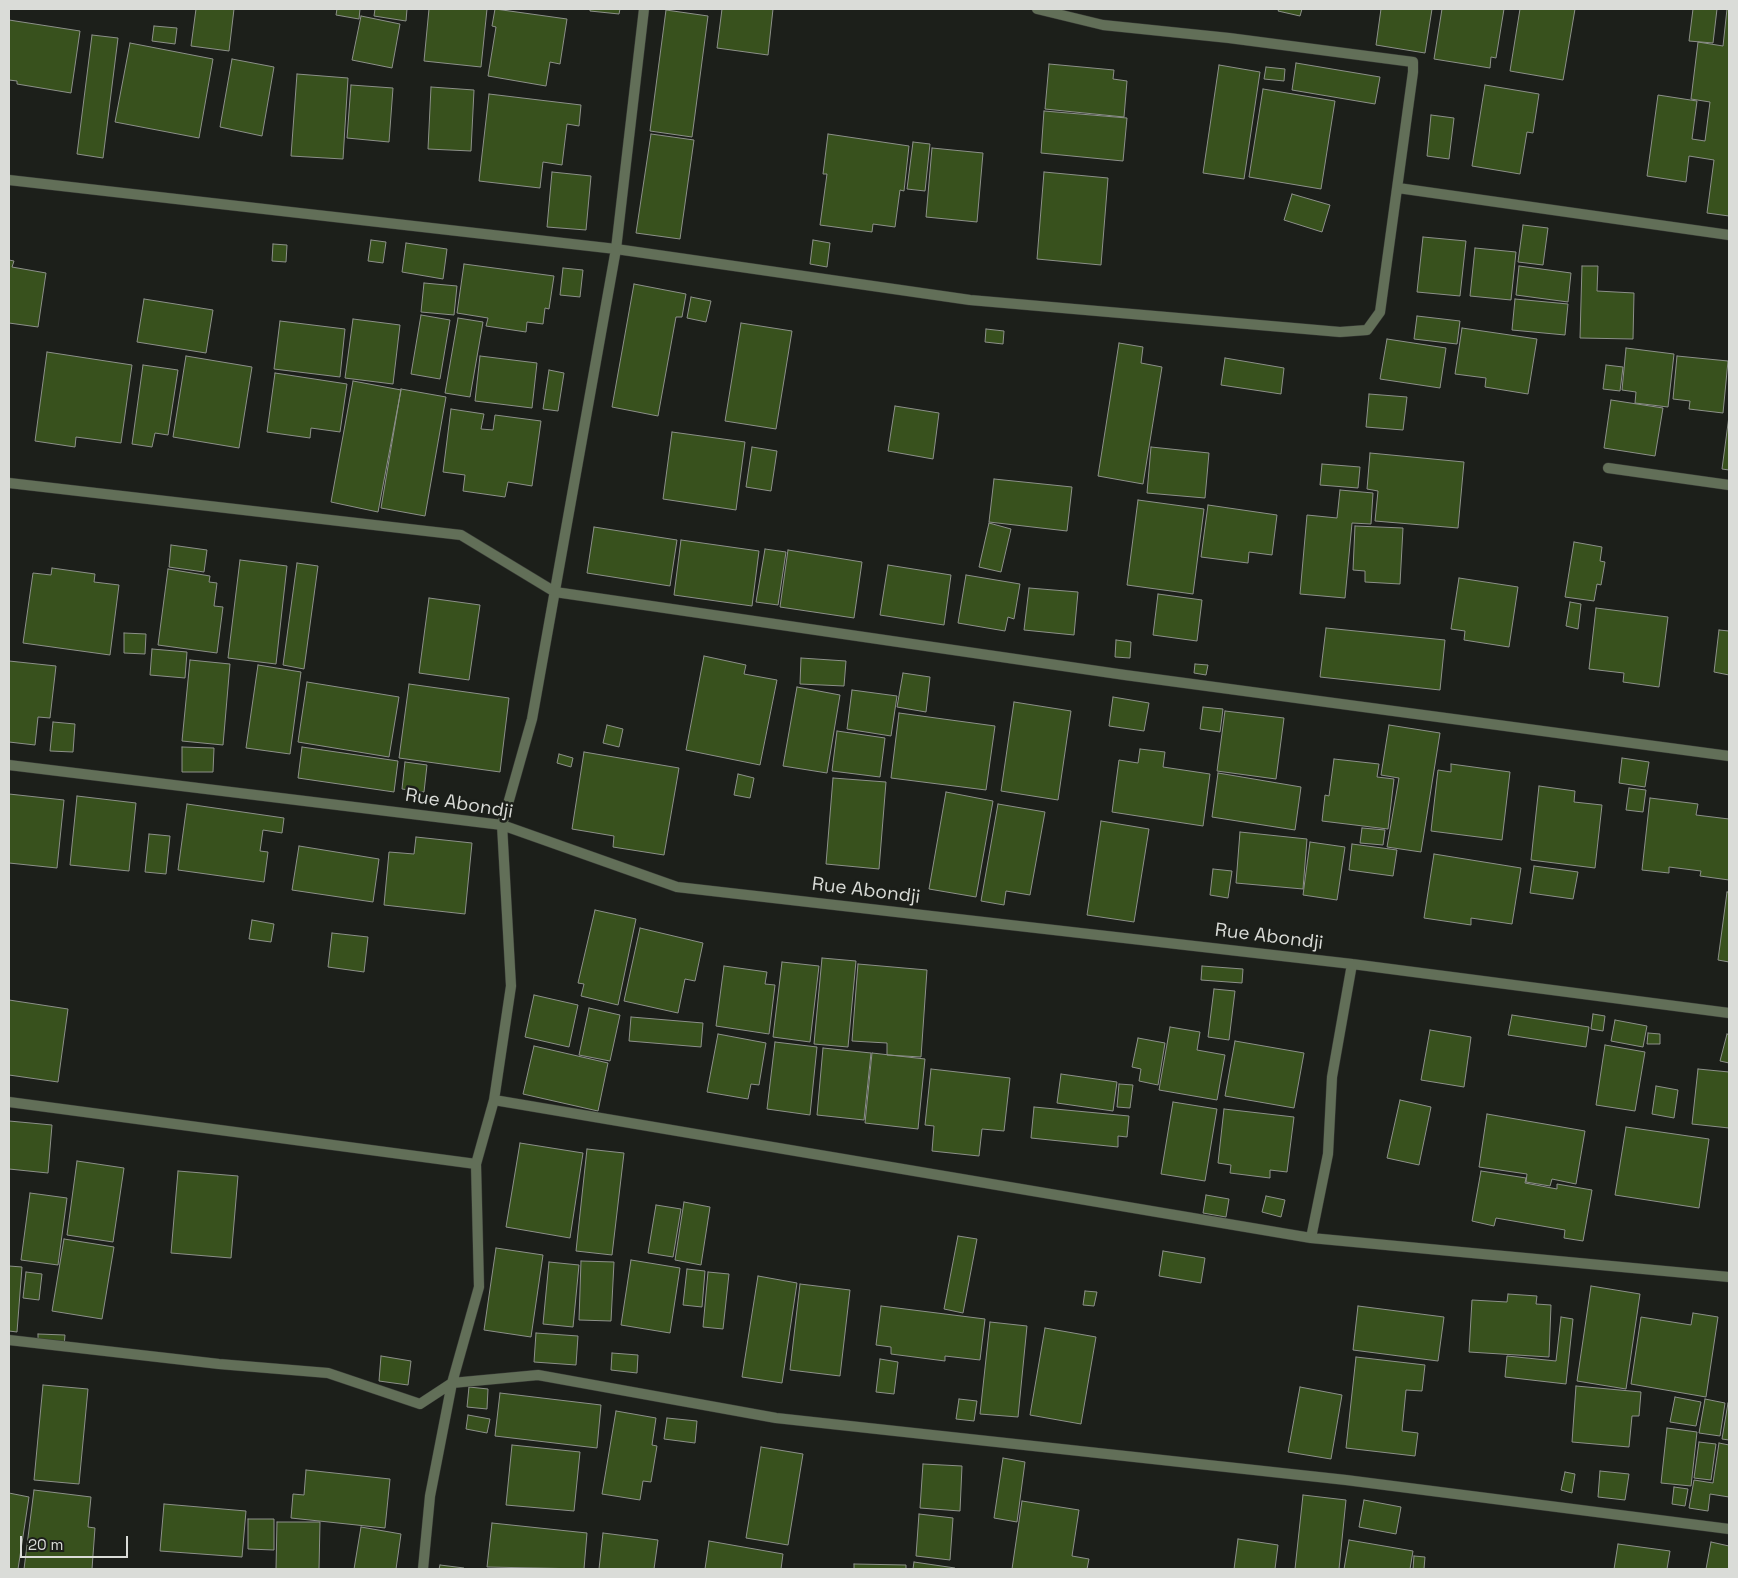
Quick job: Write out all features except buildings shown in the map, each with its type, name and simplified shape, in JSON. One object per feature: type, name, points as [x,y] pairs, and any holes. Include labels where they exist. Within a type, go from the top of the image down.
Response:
[{"type":"street","points":[[423,1569],[430,1496],[452,1383],[479,1287],[476,1164],[494,1100],[511,986],[502,825],[532,719],[616,248],[644,9]]},
{"type":"street","points":[[9,180],[616,248],[970,300],[1340,332],[1367,330],[1380,312],[1398,188],[1413,62],[1228,38],[1103,25],[1038,9]]},
{"type":"street","points":[[1398,188],[1729,235]]},
{"type":"street","points":[[1608,468],[1729,485]]},
{"type":"street","points":[[9,483],[461,535],[555,592],[1116,674],[1729,756]]},
{"type":"street","name":"Rue Abondji","points":[[9,765],[502,825],[677,887],[1352,964],[1729,1013]]},
{"type":"street","points":[[1311,1238],[1328,1154],[1332,1077],[1352,964]]},
{"type":"street","points":[[494,1100],[1311,1238],[1729,1277]]},
{"type":"street","points":[[9,1102],[476,1164]]},
{"type":"street","points":[[9,1340],[220,1364],[328,1373],[420,1404],[452,1383],[538,1375],[776,1418],[1346,1480],[1729,1529]]}]
